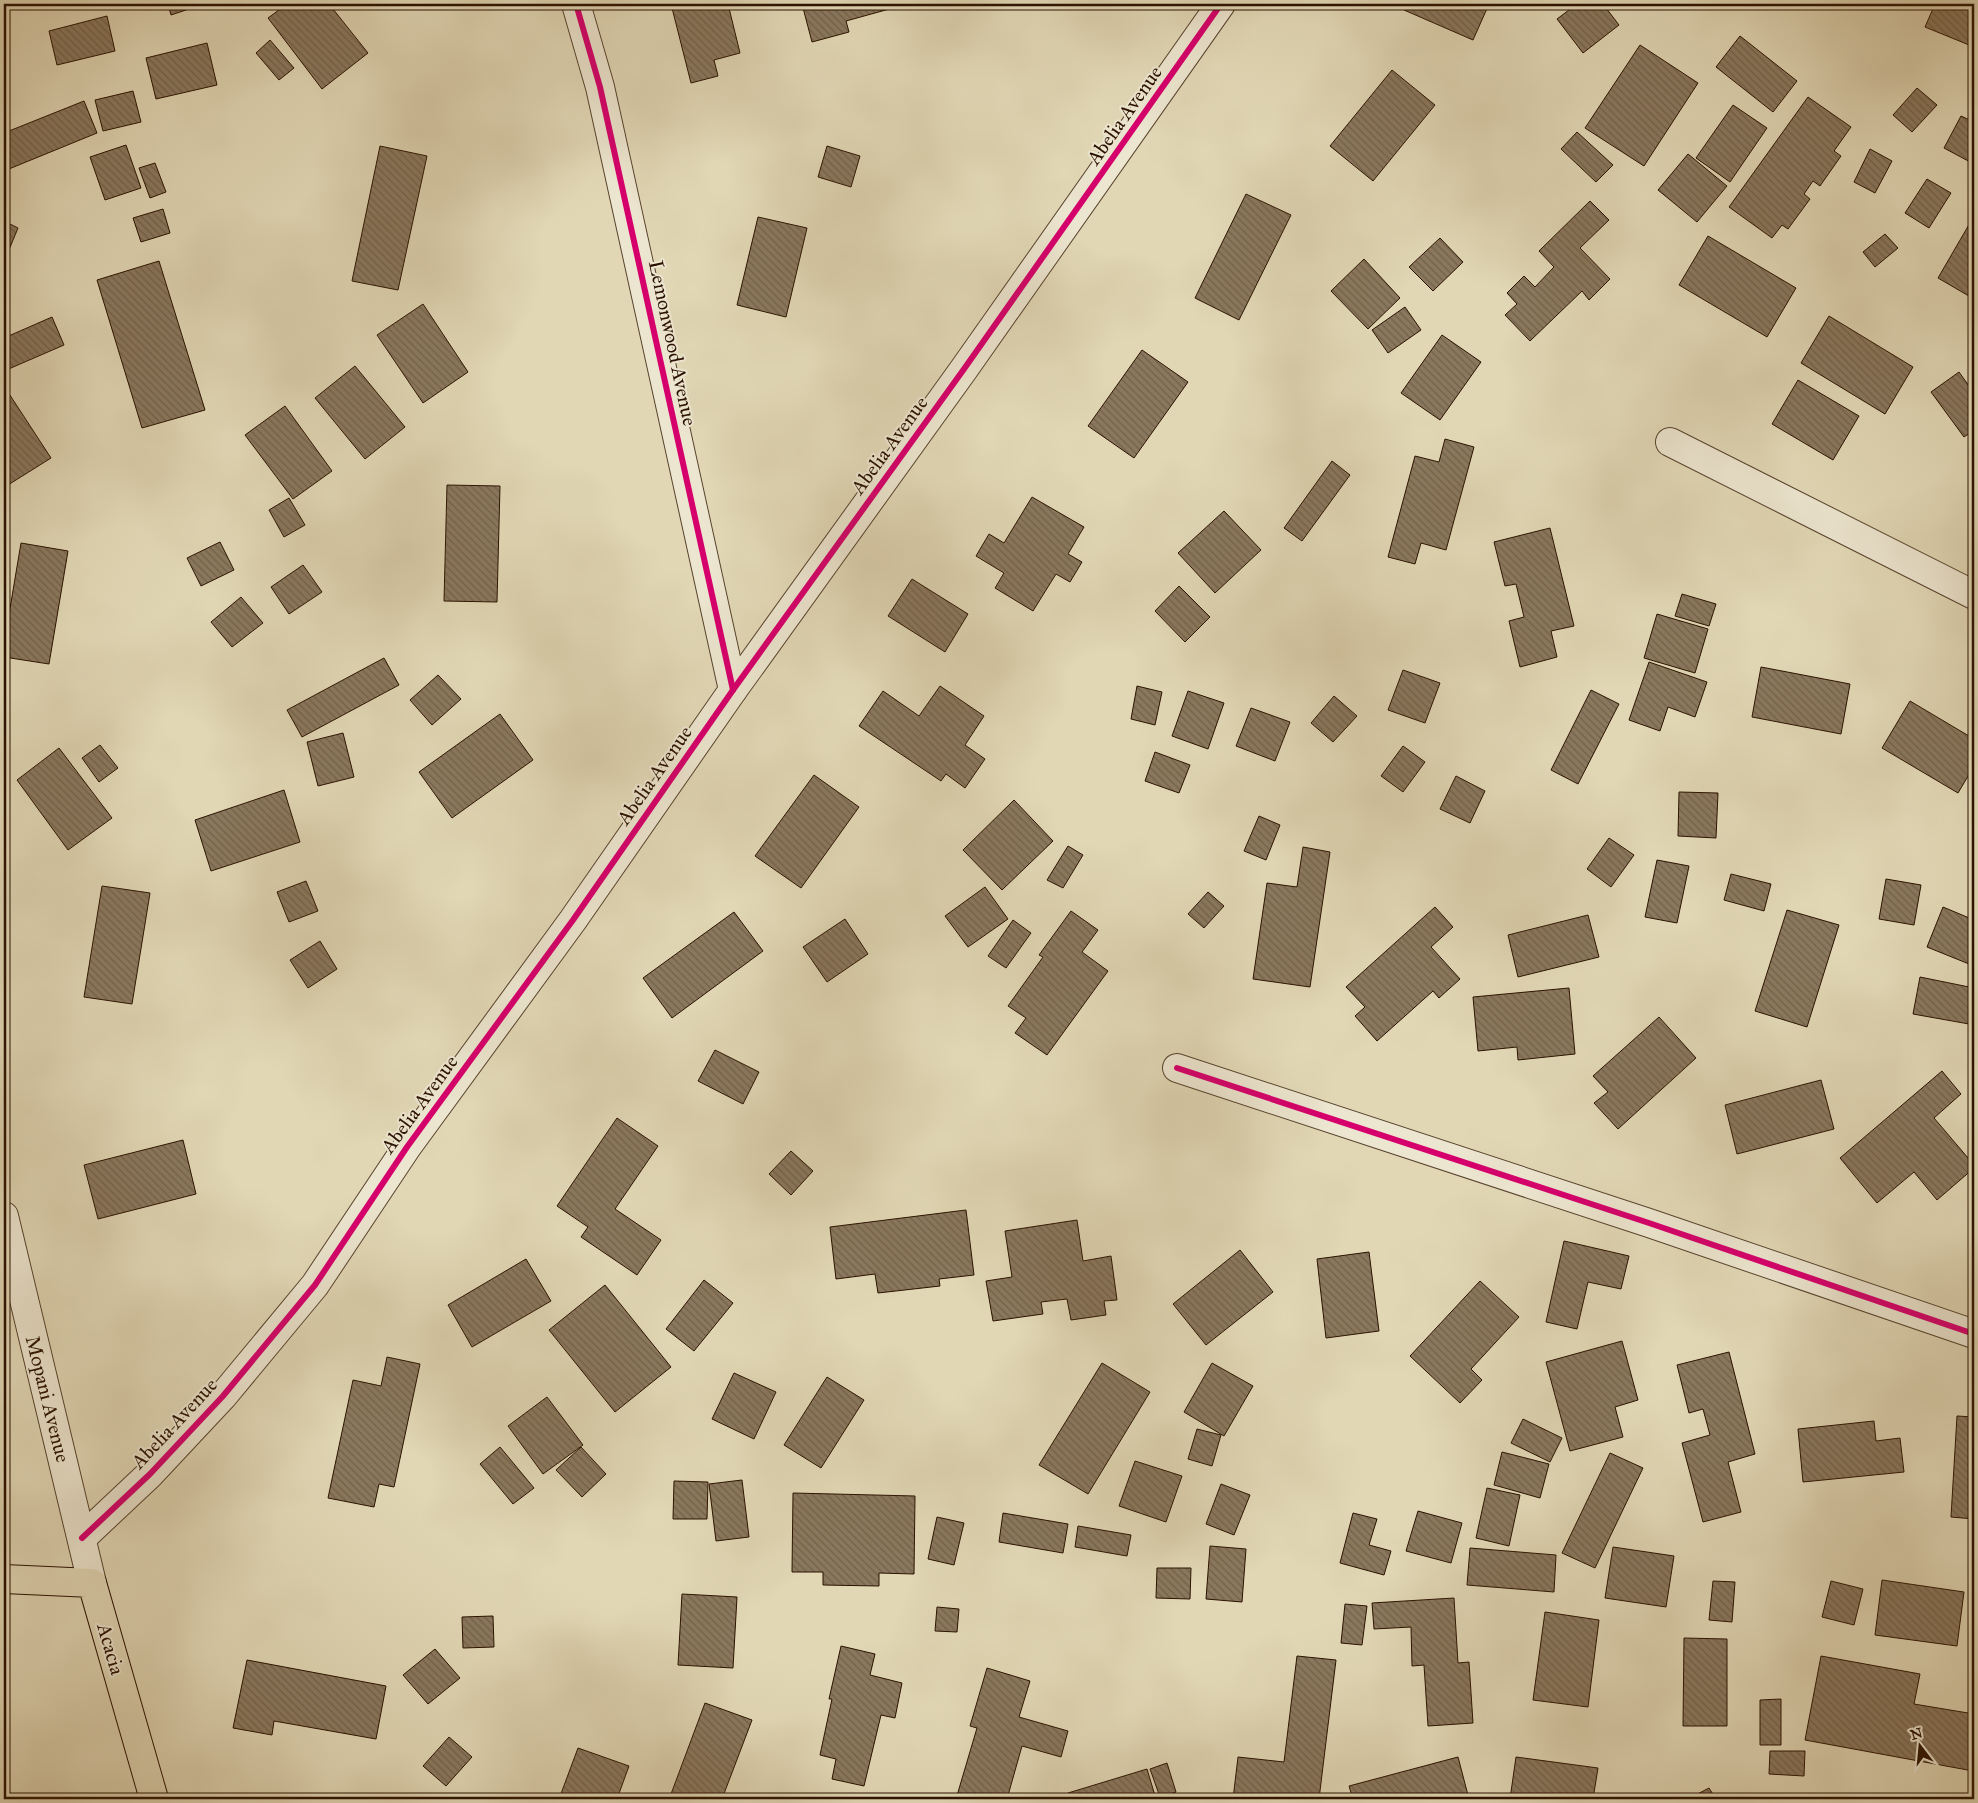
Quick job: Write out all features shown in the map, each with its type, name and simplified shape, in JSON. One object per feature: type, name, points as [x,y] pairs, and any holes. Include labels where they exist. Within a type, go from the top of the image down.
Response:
[{"type":"main road","points":[[4,1579],[92,1583]]},
{"type":"main road","name":"Acacia","points":[[92,1583],[154,1799]]},
{"type":"street","name":"Lemonwood Avenue","points":[[576,4],[600,87],[733,690]]},
{"type":"street","name":"Abelia Avenue","points":[[82,1538],[150,1474],[223,1396],[315,1286],[407,1148],[573,920],[733,690],[964,369],[1221,4]]},
{"type":"street","points":[[1670,442],[1974,595]]},
{"type":"street","points":[[1177,1068],[1640,1220],[1974,1334]]},
{"type":"street","name":"Mopani Avenue","points":[[4,1216],[92,1583]]},
{"type":"building","points":[[168,4],[204,4],[171,15]]},
{"type":"building","points":[[287,4],[329,4],[368,53],[322,89],[268,18]]},
{"type":"building","points":[[671,4],[728,4],[740,53],[714,60],[718,76],[691,83]]},
{"type":"building","points":[[802,4],[892,4],[893,8],[846,21],[849,32],[812,42]]},
{"type":"building","points":[[1407,4],[1489,4],[1473,40],[1404,10]]},
{"type":"building","points":[[1577,4],[1603,4],[1619,25],[1583,53],[1557,19]]},
{"type":"building","points":[[1935,4],[1974,4],[1974,47],[1925,27]]},
{"type":"building","points":[[107,16],[115,51],[57,65],[49,31]]},
{"type":"building","points":[[1740,36],[1797,81],[1773,112],[1716,67]]},
{"type":"building","points":[[270,40],[294,68],[279,80],[256,53]]},
{"type":"building","points":[[207,43],[217,85],[156,99],[146,58]]},
{"type":"building","points":[[1640,45],[1698,83],[1644,166],[1585,128]]},
{"type":"building","points":[[1392,70],[1435,105],[1373,181],[1330,146]]},
{"type":"building","points":[[1917,88],[1937,105],[1912,132],[1893,115]]},
{"type":"building","points":[[133,91],[141,122],[103,131],[95,100]]},
{"type":"building","points":[[1808,97],[1851,127],[1834,151],[1841,156],[1820,186],[1813,181],[1804,194],[1810,199],[1788,229],[1782,225],[1772,238],[1729,207]]},
{"type":"building","points":[[84,101],[97,133],[4,171],[4,133]]},
{"type":"building","points":[[1733,105],[1767,128],[1730,182],[1696,158]]},
{"type":"building","points":[[1961,116],[1974,122],[1974,159],[1972,163],[1944,148]]},
{"type":"building","points":[[1577,132],[1613,165],[1596,182],[1561,149]]},
{"type":"building","points":[[126,145],[141,188],[105,200],[90,157]]},
{"type":"building","points":[[380,146],[427,156],[398,290],[352,281]]},
{"type":"building","points":[[827,146],[860,156],[851,187],[818,177]]},
{"type":"building","points":[[1870,149],[1892,161],[1875,193],[1854,182]]},
{"type":"building","points":[[1688,154],[1727,186],[1697,222],[1658,190]]},
{"type":"building","points":[[155,163],[166,192],[150,198],[139,168]]},
{"type":"building","points":[[1927,179],[1951,193],[1929,228],[1905,213]]},
{"type":"building","points":[[1246,194],[1291,215],[1239,320],[1195,298]]},
{"type":"building","points":[[1590,201],[1609,220],[1580,248],[1610,279],[1589,300],[1582,291],[1530,341],[1505,315],[1517,304],[1507,293],[1524,276],[1535,287],[1554,267],[1539,251]]},
{"type":"building","points":[[163,209],[170,233],[141,242],[133,218]]},
{"type":"building","points":[[1974,216],[1974,299],[1938,278]]},
{"type":"building","points":[[758,217],[807,228],[786,317],[737,305]]},
{"type":"building","points":[[4,221],[18,228],[4,262]]},
{"type":"building","points":[[1885,234],[1898,248],[1875,267],[1863,252]]},
{"type":"building","points":[[1708,236],[1796,288],[1767,337],[1679,285]]},
{"type":"building","points":[[1440,238],[1463,262],[1433,291],[1409,267]]},
{"type":"building","points":[[1364,259],[1400,298],[1368,329],[1331,291]]},
{"type":"building","points":[[159,261],[205,410],[142,428],[97,280]]},
{"type":"building","points":[[423,304],[468,372],[423,403],[377,335]]},
{"type":"building","points":[[1405,307],[1421,330],[1388,353],[1372,330]]},
{"type":"building","points":[[1829,316],[1913,367],[1885,414],[1801,363]]},
{"type":"building","points":[[52,317],[64,345],[4,371],[4,338]]},
{"type":"building","points":[[1442,335],[1481,362],[1440,420],[1401,393]]},
{"type":"building","points":[[1142,350],[1188,382],[1134,458],[1088,426]]},
{"type":"building","points":[[355,366],[405,427],[365,459],[315,398]]},
{"type":"building","points":[[1959,372],[1969,386],[1974,382],[1974,430],[1964,437],[1931,392]]},
{"type":"building","points":[[1798,380],[1859,416],[1833,460],[1772,424]]},
{"type":"building","points":[[4,386],[51,458],[8,485],[4,478]]},
{"type":"building","points":[[285,406],[332,471],[293,499],[245,435]]},
{"type":"building","points":[[1445,439],[1474,447],[1446,550],[1421,543],[1415,564],[1388,557],[1415,456],[1439,462]]},
{"type":"building","points":[[1332,461],[1350,475],[1302,541],[1284,528]]},
{"type":"building","points":[[447,485],[500,486],[497,602],[444,601]]},
{"type":"building","points":[[1032,497],[1084,527],[1068,554],[1082,562],[1070,582],[1056,574],[1033,611],[995,588],[1004,573],[976,556],[989,534],[1004,543]]},
{"type":"building","points":[[289,498],[305,525],[284,537],[269,510]]},
{"type":"building","points":[[1224,511],[1261,550],[1215,593],[1178,553]]},
{"type":"building","points":[[1550,528],[1574,626],[1551,631],[1557,657],[1520,667],[1509,621],[1524,617],[1516,584],[1505,586],[1494,542]]},
{"type":"building","points":[[220,542],[234,570],[201,586],[187,558]]},
{"type":"building","points":[[21,543],[68,551],[49,664],[4,657],[4,644]]},
{"type":"building","points":[[303,565],[322,592],[289,614],[271,587]]},
{"type":"building","points":[[912,579],[968,614],[945,652],[888,616]]},
{"type":"building","points":[[1179,586],[1210,617],[1185,642],[1155,611]]},
{"type":"building","points":[[1682,594],[1716,604],[1709,626],[1675,616]]},
{"type":"building","points":[[241,597],[263,623],[232,647],[211,622]]},
{"type":"building","points":[[1657,614],[1708,629],[1695,673],[1644,658]]},
{"type":"building","points":[[384,658],[399,685],[302,737],[287,710]]},
{"type":"building","points":[[1649,662],[1707,682],[1695,717],[1668,707],[1660,731],[1629,720]]},
{"type":"building","points":[[1761,667],[1850,684],[1841,734],[1752,717]]},
{"type":"building","points":[[1403,670],[1440,683],[1425,723],[1388,710]]},
{"type":"building","points":[[438,675],[461,699],[432,725],[410,700]]},
{"type":"building","points":[[940,686],[984,716],[965,745],[985,759],[965,788],[946,774],[941,781],[859,726],[883,691],[919,716]]},
{"type":"building","points":[[1137,686],[1162,692],[1155,725],[1131,719]]},
{"type":"building","points":[[1591,690],[1619,704],[1578,784],[1551,770]]},
{"type":"building","points":[[1188,691],[1224,703],[1208,749],[1172,736]]},
{"type":"building","points":[[1334,696],[1357,716],[1333,742],[1311,723]]},
{"type":"building","points":[[1910,701],[1974,739],[1974,766],[1958,793],[1882,748]]},
{"type":"building","points":[[1251,708],[1290,722],[1275,761],[1236,746]]},
{"type":"building","points":[[500,714],[533,760],[452,818],[419,772]]},
{"type":"building","points":[[343,733],[354,777],[318,786],[307,742]]},
{"type":"building","points":[[100,745],[118,768],[99,782],[82,758]]},
{"type":"building","points":[[1403,746],[1425,762],[1403,792],[1381,776]]},
{"type":"building","points":[[59,748],[112,818],[68,850],[17,780]]},
{"type":"building","points":[[1155,752],[1190,765],[1179,793],[1145,781]]},
{"type":"building","points":[[814,775],[859,807],[801,888],[755,856]]},
{"type":"building","points":[[1456,776],[1485,791],[1470,823],[1440,809]]},
{"type":"building","points":[[284,790],[300,842],[211,871],[195,820]]},
{"type":"building","points":[[1679,792],[1718,793],[1716,838],[1678,836]]},
{"type":"building","points":[[1014,800],[1053,841],[1002,890],[963,850]]},
{"type":"building","points":[[1259,816],[1280,825],[1266,860],[1244,851]]},
{"type":"building","points":[[1609,838],[1634,855],[1611,887],[1587,869]]},
{"type":"building","points":[[1068,846],[1083,855],[1063,888],[1047,880]]},
{"type":"building","points":[[1303,847],[1330,852],[1310,987],[1253,979],[1267,883],[1297,887]]},
{"type":"building","points":[[1657,860],[1689,866],[1677,923],[1645,917]]},
{"type":"building","points":[[1731,874],[1771,884],[1764,911],[1724,900]]},
{"type":"building","points":[[1886,879],[1921,885],[1914,925],[1879,919]]},
{"type":"building","points":[[306,881],[318,911],[289,922],[277,892]]},
{"type":"building","points":[[102,886],[150,893],[132,1004],[84,997]]},
{"type":"building","points":[[985,887],[1008,919],[968,947],[945,916]]},
{"type":"building","points":[[1208,892],[1224,906],[1204,928],[1188,914]]},
{"type":"building","points":[[1435,907],[1453,927],[1431,947],[1460,979],[1439,998],[1433,991],[1377,1041],[1355,1016],[1365,1007],[1346,987]]},
{"type":"building","points":[[1943,907],[1974,920],[1974,966],[1927,947]]},
{"type":"building","points":[[1787,910],[1839,925],[1807,1027],[1755,1011]]},
{"type":"building","points":[[1071,911],[1098,930],[1082,952],[1108,971],[1047,1055],[1015,1033],[1026,1018],[1008,1006],[1043,957],[1039,955]]},
{"type":"building","points":[[734,912],[763,951],[672,1018],[643,978]]},
{"type":"building","points":[[1588,915],[1599,957],[1518,977],[1508,935]]},
{"type":"building","points":[[845,919],[868,954],[827,982],[803,947]]},
{"type":"building","points":[[1013,920],[1031,933],[1006,968],[988,956]]},
{"type":"building","points":[[320,941],[337,969],[308,988],[290,960]]},
{"type":"building","points":[[1920,977],[1974,988],[1969,1024],[1913,1014]]},
{"type":"building","points":[[1569,988],[1575,1054],[1518,1060],[1517,1047],[1478,1051],[1473,997]]},
{"type":"building","points":[[1659,1017],[1696,1058],[1618,1129],[1594,1103],[1608,1092],[1593,1076]]},
{"type":"building","points":[[715,1050],[759,1072],[743,1104],[698,1081]]},
{"type":"building","points":[[1942,1071],[1961,1094],[1934,1118],[1974,1165],[1974,1168],[1937,1200],[1914,1172],[1877,1203],[1840,1158]]},
{"type":"building","points":[[1821,1080],[1834,1129],[1737,1154],[1725,1105]]},
{"type":"building","points":[[617,1118],[658,1146],[615,1209],[661,1240],[637,1275],[581,1237],[588,1227],[557,1206]]},
{"type":"building","points":[[183,1140],[196,1194],[98,1219],[84,1165]]},
{"type":"building","points":[[791,1151],[813,1171],[791,1195],[769,1174]]},
{"type":"building","points":[[966,1210],[974,1275],[939,1279],[940,1286],[878,1293],[875,1274],[836,1279],[830,1227]]},
{"type":"building","points":[[1077,1220],[1083,1261],[1111,1256],[1117,1300],[1104,1301],[1106,1315],[1071,1320],[1067,1299],[1041,1302],[1043,1314],[993,1321],[986,1281],[1012,1277],[1005,1231]]},
{"type":"building","points":[[1564,1241],[1629,1256],[1621,1289],[1588,1282],[1577,1329],[1546,1322]]},
{"type":"building","points":[[1240,1250],[1273,1292],[1206,1345],[1173,1304]]},
{"type":"building","points":[[1369,1252],[1379,1331],[1326,1338],[1317,1259]]},
{"type":"building","points":[[526,1259],[551,1301],[472,1347],[448,1305]]},
{"type":"building","points":[[704,1280],[733,1303],[694,1351],[666,1329]]},
{"type":"building","points":[[1480,1281],[1519,1317],[1471,1369],[1482,1380],[1460,1403],[1410,1356]]},
{"type":"building","points":[[605,1285],[671,1367],[615,1412],[549,1330]]},
{"type":"building","points":[[1622,1341],[1638,1400],[1615,1407],[1623,1437],[1570,1451],[1546,1362]]},
{"type":"building","points":[[1729,1352],[1755,1454],[1728,1462],[1741,1512],[1703,1522],[1682,1443],[1710,1435],[1703,1409],[1689,1413],[1677,1365]]},
{"type":"building","points":[[387,1357],[420,1364],[394,1487],[379,1484],[374,1507],[328,1498],[353,1380],[381,1386]]},
{"type":"building","points":[[1102,1363],[1150,1392],[1088,1494],[1039,1465]]},
{"type":"building","points":[[1212,1363],[1253,1386],[1224,1436],[1184,1412]]},
{"type":"building","points":[[734,1373],[776,1392],[754,1439],[712,1419]]},
{"type":"building","points":[[827,1377],[864,1400],[821,1468],[784,1445]]},
{"type":"building","points":[[547,1397],[583,1445],[543,1474],[508,1426]]},
{"type":"building","points":[[1957,1416],[1974,1417],[1974,1519],[1951,1517]]},
{"type":"building","points":[[1523,1419],[1562,1438],[1550,1462],[1511,1443]]},
{"type":"building","points":[[1874,1421],[1876,1441],[1900,1438],[1904,1472],[1803,1482],[1798,1429]]},
{"type":"building","points":[[1197,1429],[1221,1435],[1212,1466],[1188,1459]]},
{"type":"building","points":[[500,1447],[534,1488],[513,1504],[480,1464]]},
{"type":"building","points":[[581,1447],[606,1474],[582,1497],[556,1470]]},
{"type":"building","points":[[1502,1452],[1549,1464],[1540,1498],[1494,1485]]},
{"type":"building","points":[[1610,1453],[1643,1468],[1595,1568],[1562,1553]]},
{"type":"building","points":[[1135,1461],[1182,1476],[1166,1522],[1119,1506]]},
{"type":"building","points":[[742,1480],[749,1537],[716,1541],[709,1484]]},
{"type":"building","points":[[674,1481],[708,1482],[707,1519],[673,1519]]},
{"type":"building","points":[[1221,1484],[1250,1495],[1234,1535],[1206,1524]]},
{"type":"building","points":[[1487,1488],[1520,1495],[1509,1546],[1476,1538]]},
{"type":"building","points":[[793,1493],[915,1496],[914,1574],[879,1573],[879,1586],[823,1585],[823,1572],[792,1572]]},
{"type":"building","points":[[1418,1511],[1462,1523],[1451,1563],[1406,1551]]},
{"type":"building","points":[[1003,1513],[1068,1524],[1063,1553],[999,1542]]},
{"type":"building","points":[[1353,1513],[1377,1519],[1369,1545],[1391,1551],[1384,1575],[1340,1563]]},
{"type":"building","points":[[937,1517],[964,1523],[954,1565],[928,1559]]},
{"type":"building","points":[[1078,1526],[1131,1535],[1127,1556],[1075,1547]]},
{"type":"building","points":[[1210,1546],[1246,1549],[1242,1602],[1206,1599]]},
{"type":"building","points":[[1613,1547],[1674,1556],[1666,1607],[1605,1598]]},
{"type":"building","points":[[1470,1548],[1556,1555],[1554,1592],[1467,1585]]},
{"type":"building","points":[[1157,1568],[1191,1568],[1190,1599],[1156,1598]]},
{"type":"building","points":[[1882,1580],[1964,1592],[1957,1646],[1875,1635]]},
{"type":"building","points":[[1713,1581],[1735,1582],[1732,1622],[1709,1620]]},
{"type":"building","points":[[1831,1581],[1863,1589],[1854,1625],[1822,1617]]},
{"type":"building","points":[[682,1594],[737,1597],[733,1668],[678,1665]]},
{"type":"building","points":[[1454,1598],[1458,1663],[1469,1662],[1473,1723],[1428,1726],[1424,1665],[1412,1666],[1411,1627],[1374,1629],[1372,1603]]},
{"type":"building","points":[[1345,1604],[1367,1606],[1362,1645],[1341,1643]]},
{"type":"building","points":[[937,1607],[959,1609],[957,1632],[935,1631]]},
{"type":"building","points":[[1545,1612],[1599,1620],[1588,1707],[1533,1700]]},
{"type":"building","points":[[493,1616],[494,1647],[463,1648],[462,1617]]},
{"type":"building","points":[[1684,1638],[1727,1639],[1727,1726],[1683,1726]]},
{"type":"building","points":[[841,1646],[875,1654],[870,1675],[902,1683],[895,1718],[881,1715],[864,1786],[832,1779],[836,1759],[820,1755],[832,1699],[829,1699]]},
{"type":"building","points":[[435,1649],[460,1678],[428,1704],[403,1675]]},
{"type":"building","points":[[1297,1656],[1336,1660],[1319,1799],[1233,1799],[1238,1757],[1284,1762]]},
{"type":"building","points":[[1821,1656],[1920,1674],[1914,1704],[1974,1714],[1973,1771],[1805,1740]]},
{"type":"building","points":[[247,1660],[386,1686],[376,1739],[274,1721],[272,1735],[233,1728]]},
{"type":"building","points":[[987,1668],[1030,1681],[1019,1717],[1068,1731],[1061,1757],[1022,1746],[1007,1799],[956,1799],[977,1728],[970,1726]]},
{"type":"building","points":[[1781,1699],[1781,1745],[1760,1745],[1760,1700]]},
{"type":"building","points":[[705,1703],[752,1720],[722,1799],[686,1799],[671,1794]]},
{"type":"building","points":[[449,1737],[472,1757],[446,1786],[423,1766]]},
{"type":"building","points":[[578,1748],[629,1766],[617,1799],[559,1799]]},
{"type":"building","points":[[1770,1751],[1805,1751],[1804,1776],[1769,1774]]},
{"type":"building","points":[[1458,1757],[1469,1799],[1353,1799],[1349,1786]]},
{"type":"building","points":[[1516,1757],[1598,1768],[1593,1799],[1510,1799]]},
{"type":"building","points":[[1167,1763],[1176,1792],[1160,1797],[1150,1769]]},
{"type":"building","points":[[1147,1769],[1156,1799],[1070,1799],[1068,1793]]},
{"type":"building","points":[[4,1774],[12,1799],[4,1799]]},
{"type":"building","points":[[1709,1788],[1716,1799],[1688,1799]]},
{"type":"cycle path","points":[[576,4],[600,87],[733,690]]},
{"type":"cycle path","points":[[82,1538],[150,1474],[223,1396],[315,1285],[407,1147],[573,920],[733,690],[964,369],[1221,4]]},
{"type":"cycle path","points":[[1177,1068],[1649,1223],[1974,1334]]}]
